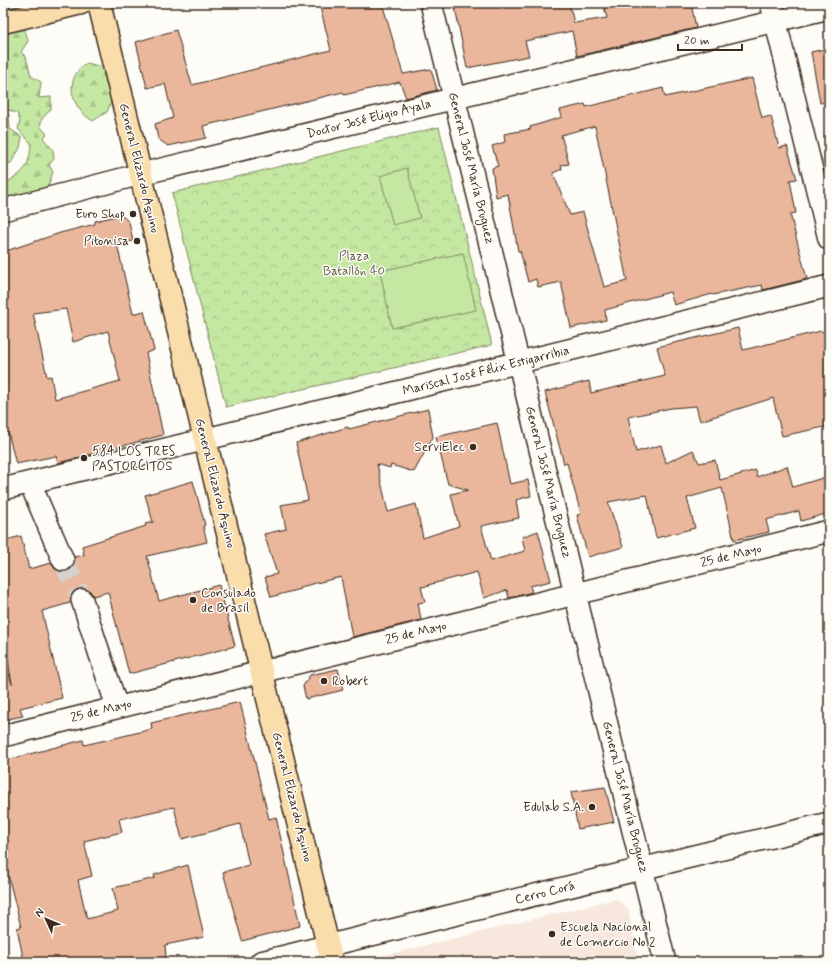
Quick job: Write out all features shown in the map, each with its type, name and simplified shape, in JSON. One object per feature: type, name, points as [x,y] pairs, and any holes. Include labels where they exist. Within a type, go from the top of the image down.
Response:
[{"type":"main road","points":[[3,22],[81,3]]},
{"type":"main road","name":"General Elizardo Aquino","points":[[99,3],[330,954]]},
{"type":"street","name":"General José María Bruguez","points":[[431,3],[665,962]]},
{"type":"street","name":"Doctor José Eligio Ayala","points":[[3,210],[141,174],[454,98],[773,12],[829,8]]},
{"type":"street","points":[[773,12],[829,239]]},
{"type":"street","name":"Mariscal José Félix Estigarribia","points":[[3,489],[829,286]]},
{"type":"street","points":[[30,483],[64,560]]},
{"type":"street","name":"25 de Mayo","points":[[3,736],[829,531]]},
{"type":"street","points":[[82,600],[117,707]]},
{"type":"street","name":"Cerro Corá","points":[[261,962],[330,954],[642,869],[829,823]]},
{"type":"shaded area","name":"Escuela Nacional de Comercio No 2","points":[[615,899],[628,908],[638,962],[362,961]]},
{"type":"green space","points":[[23,21],[28,41],[21,52],[26,57],[31,76],[41,82],[39,98],[51,97],[51,109],[42,119],[40,126],[47,134],[43,138],[53,150],[54,159],[49,165],[53,172],[47,189],[3,201],[4,184],[21,173],[25,168],[29,158],[31,143],[18,129],[20,121],[17,113],[8,110],[3,105],[8,89],[5,83],[3,83],[3,22]]},
{"type":"green space","points":[[87,63],[107,68],[112,100],[107,112],[93,121],[79,109],[72,93],[72,85],[79,69]]},
{"type":"green space","points":[[3,111],[9,115],[10,129],[22,137],[20,148],[11,163],[3,165]]},
{"type":"green space","name":"Plaza Batallón 40","points":[[439,127],[492,345],[226,407],[172,193]]},
{"type":"green space","points":[[407,168],[420,218],[393,225],[380,176]]},
{"type":"green space","points":[[463,253],[476,310],[392,328],[380,271]]},
{"type":"building","points":[[331,3],[382,3],[403,74],[431,69],[437,90],[406,98],[400,82],[344,95],[343,92],[203,126],[206,138],[168,146],[158,139],[155,124],[173,118],[165,84],[147,88],[136,42],[176,30],[192,85],[331,50],[320,7]]},
{"type":"building","points":[[454,3],[569,3],[574,23],[607,18],[603,3],[691,3],[696,28],[577,56],[572,31],[525,41],[529,56],[467,68]]},
{"type":"building","points":[[829,48],[829,102],[820,103],[811,52]]},
{"type":"building","points":[[752,78],[762,118],[771,116],[779,148],[787,146],[797,179],[790,180],[796,213],[790,214],[807,279],[763,290],[762,285],[712,294],[674,305],[670,292],[605,310],[606,320],[571,328],[561,282],[538,287],[536,279],[528,282],[520,251],[518,251],[508,194],[496,197],[492,168],[498,166],[492,146],[505,142],[504,134],[531,129],[530,127],[562,117],[560,110],[585,104],[586,107],[663,88],[665,97]],"holes":[[[595,126],[627,281],[604,287],[583,212],[570,215],[553,173],[562,169],[561,165],[569,164],[561,135]]]},
{"type":"building","points":[[121,215],[129,222],[133,241],[117,244],[133,314],[144,311],[154,350],[146,353],[163,435],[58,463],[56,456],[16,464],[8,432],[3,433],[3,252],[60,233],[95,224],[95,221]],"holes":[[[66,309],[73,342],[108,331],[120,381],[55,399],[51,376],[47,377],[33,313]]]},
{"type":"building","points":[[738,328],[743,350],[821,331],[829,334],[829,426],[782,436],[773,398],[700,421],[696,406],[671,408],[628,417],[636,452],[661,445],[666,463],[693,450],[699,463],[715,460],[720,480],[756,470],[757,477],[787,466],[793,487],[829,476],[829,513],[801,521],[799,511],[766,520],[769,532],[734,540],[722,488],[687,498],[695,528],[656,538],[647,495],[608,502],[623,547],[588,557],[577,515],[581,514],[567,463],[564,464],[545,392],[589,381],[591,393],[665,376],[657,347]]},
{"type":"building","points":[[428,409],[433,437],[414,472],[391,465],[390,468],[377,464],[388,512],[416,504],[423,538],[459,526],[451,494],[468,490],[448,484],[436,437],[497,423],[510,484],[528,480],[531,496],[516,500],[519,518],[481,526],[491,561],[525,551],[522,537],[538,531],[551,581],[530,586],[532,592],[509,598],[507,590],[484,598],[477,572],[428,585],[429,586],[421,587],[425,602],[418,603],[421,620],[352,637],[341,577],[300,587],[300,589],[271,597],[265,577],[277,574],[264,534],[286,529],[281,505],[308,500],[296,443],[348,427],[349,429]]},
{"type":"building","points":[[193,481],[205,525],[203,526],[207,542],[147,556],[159,601],[219,585],[235,646],[129,674],[108,592],[93,596],[90,591],[85,588],[79,589],[73,592],[70,603],[42,611],[62,698],[20,708],[23,716],[3,720],[3,667],[7,667],[12,684],[7,654],[3,654],[3,541],[21,536],[29,569],[51,563],[56,570],[61,572],[67,571],[73,567],[74,557],[84,555],[82,546],[146,526],[145,524],[153,522],[145,495]]},
{"type":"building","name":"Robert","points":[[338,669],[343,690],[306,699],[303,686],[310,675]]},
{"type":"building","points":[[240,702],[269,819],[276,817],[300,926],[242,941],[223,872],[249,865],[240,824],[182,839],[174,807],[119,819],[122,832],[84,841],[92,876],[78,880],[87,919],[118,911],[113,888],[155,878],[154,875],[188,865],[204,937],[165,945],[166,957],[145,962],[24,962],[17,928],[21,927],[3,855],[7,854],[3,835],[3,761],[83,740],[84,745],[152,729],[151,723]]},
{"type":"building","name":"Edulab S.A.","points":[[605,787],[614,822],[578,829],[571,792]]},
{"type":"tunnel","points":[[63,560],[82,600]]},
{"type":"place","name":"Euro Shop","points":[[133,214]]},
{"type":"place","name":"Pitonisa","points":[[137,241]]},
{"type":"place","name":"ServiElec","points":[[473,447]]},
{"type":"place","name":"584 LOS TRES PASTORCITOS","points":[[84,458]]},
{"type":"place","name":"Consulado de Brasil","points":[[193,600]]},
{"type":"place","name":"Robert","points":[[324,681]]},
{"type":"place","name":"Edulab S.A.","points":[[592,807]]},
{"type":"place","name":"Escuela Nacional de Comercio No 2","points":[[552,934]]}]
